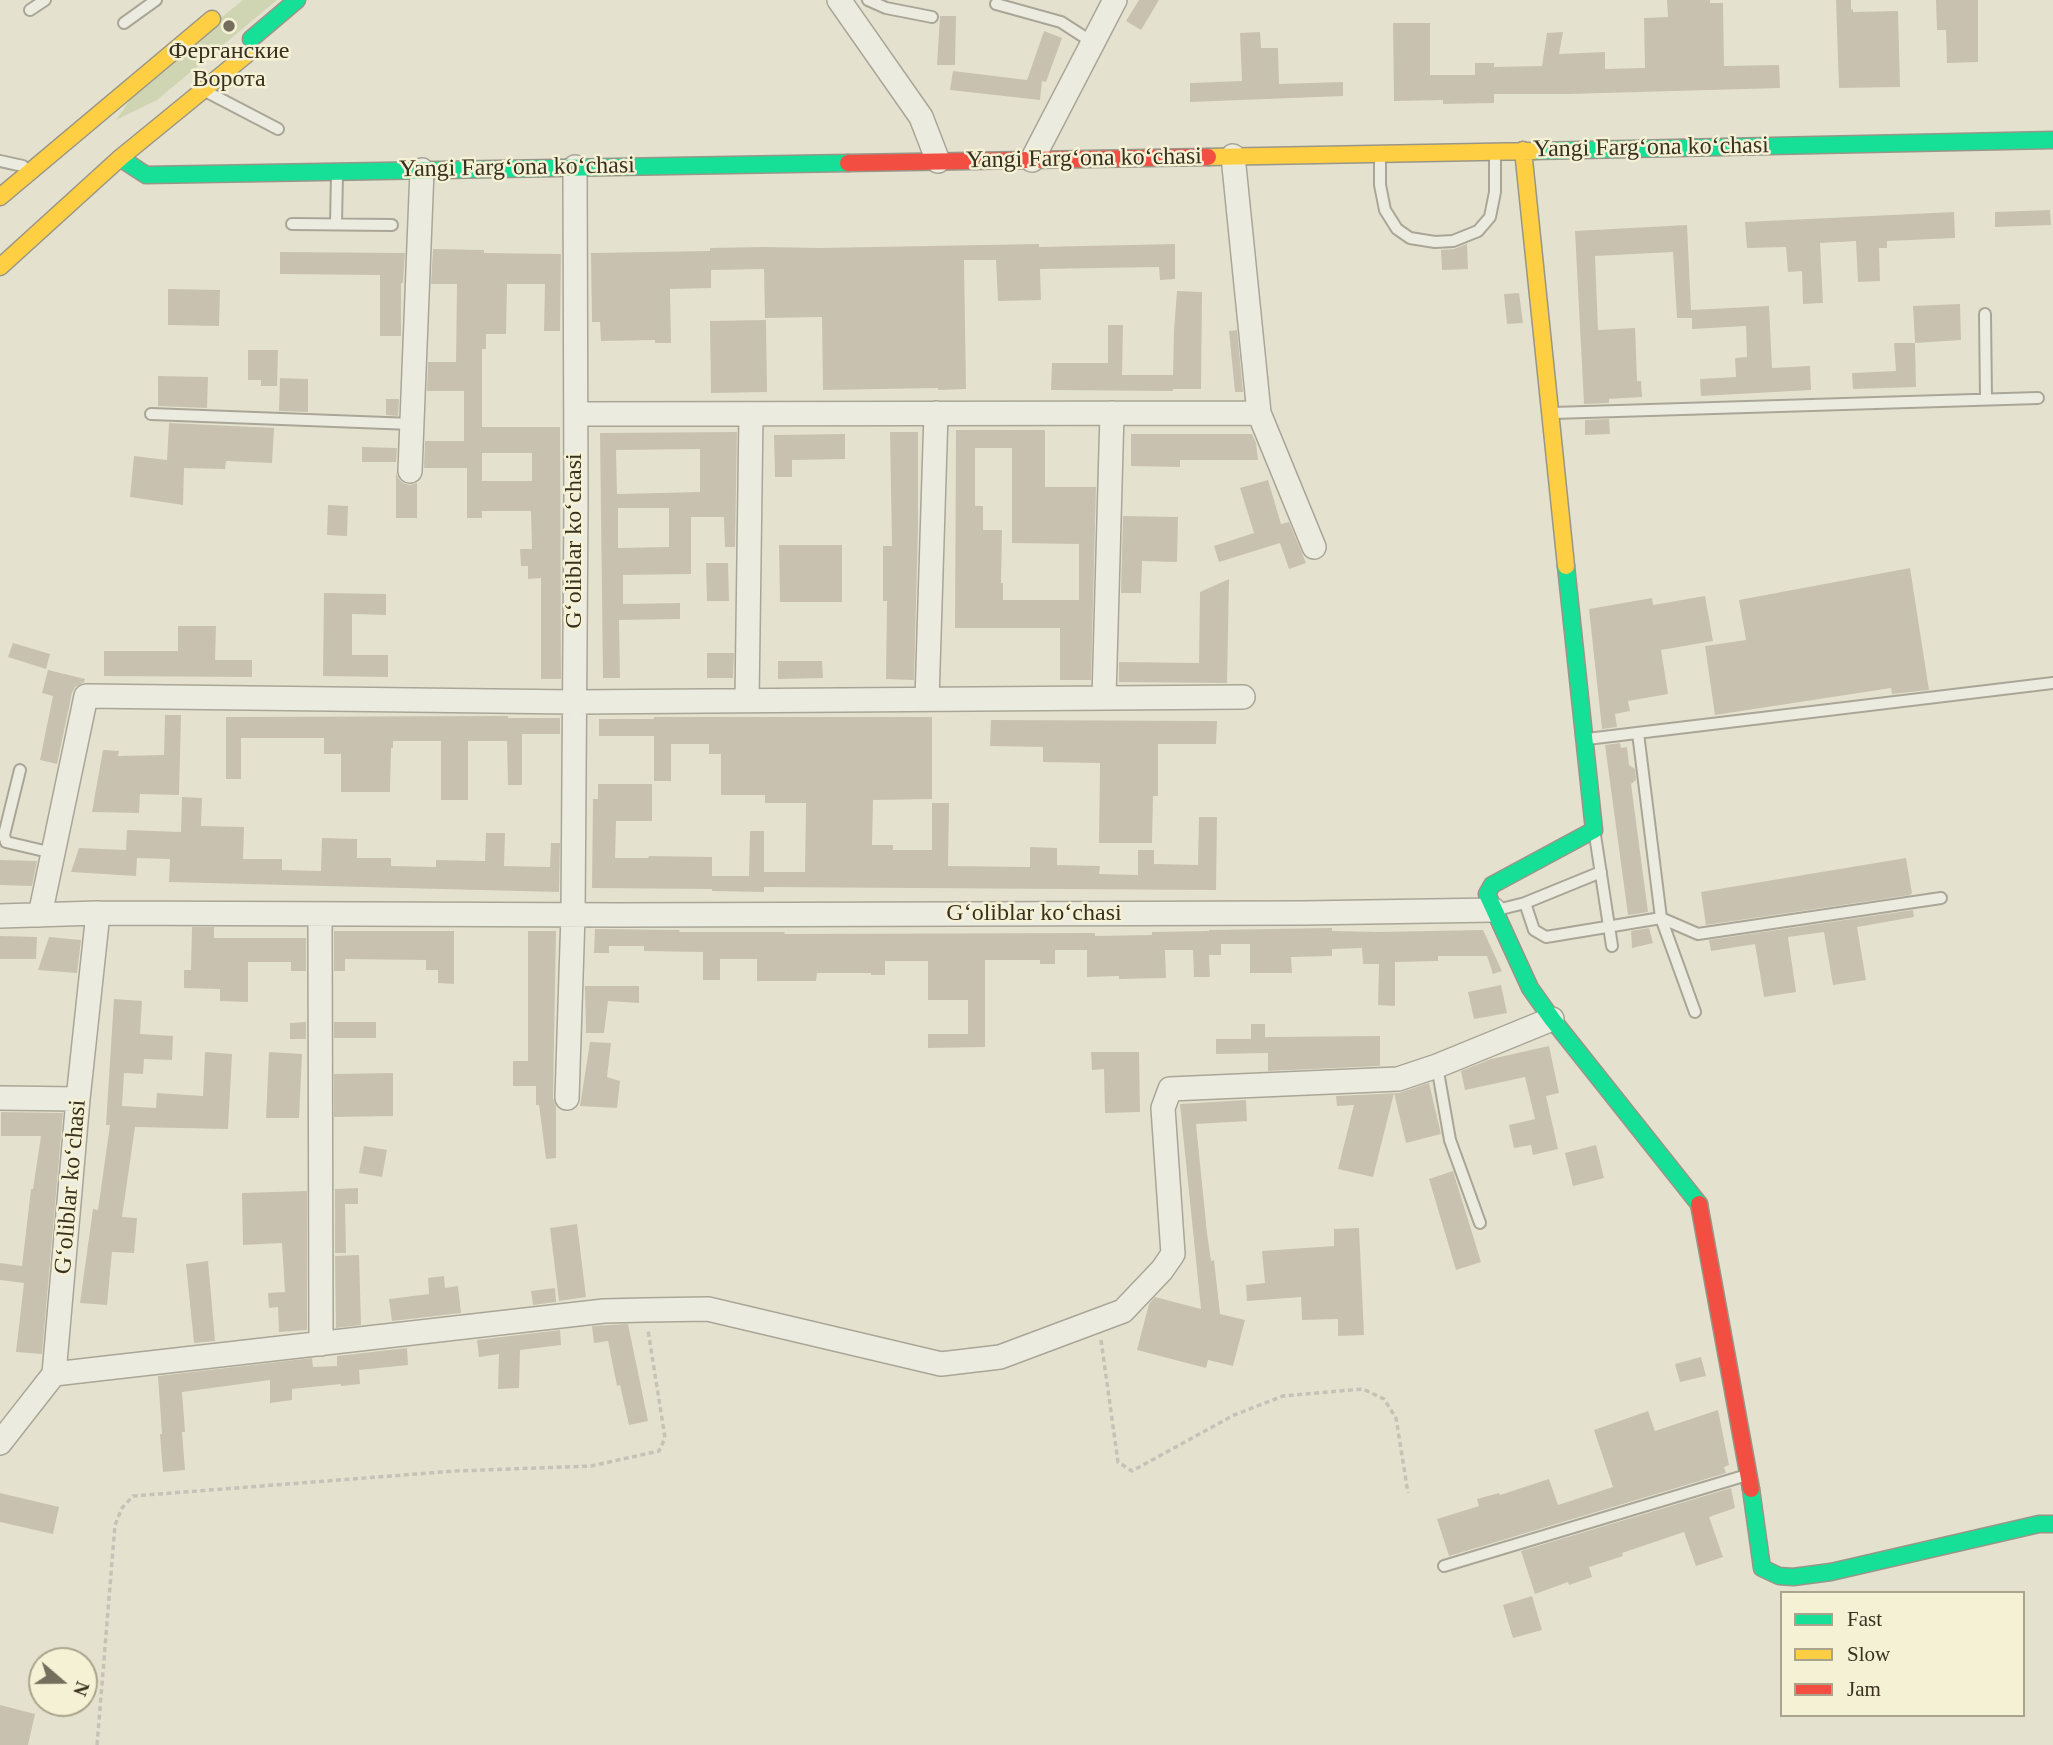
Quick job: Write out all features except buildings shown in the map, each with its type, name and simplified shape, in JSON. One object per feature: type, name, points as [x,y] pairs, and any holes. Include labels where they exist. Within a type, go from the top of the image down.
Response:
[{"type":"main road","points":[[251,38],[297,0]]},
{"type":"main road","points":[[0,197],[212,19]]},
{"type":"main road","points":[[0,267],[120,158],[246,55]]},
{"type":"main road","name":"Yangi Fargʻona koʻchasi","points":[[120,158],[146,175],[2053,140]]},
{"type":"main road","points":[[1522,150],[1594,830],[1492,885],[1487,894],[1530,988],[1700,1205],[1749,1474],[1762,1568],[1779,1576],[1793,1577],[1831,1572],[2039,1524],[2053,1524]]},
{"type":"street","points":[[839,0],[921,117],[938,161]]},
{"type":"street","points":[[1032,160],[1115,0]]},
{"type":"street","points":[[1233,156],[1259,413],[1314,547]]},
{"type":"street","name":"Gʻoliblar koʻchasi","points":[[567,1098],[573,915],[575,702],[575,167]]},
{"type":"street","points":[[410,471],[422,170]]},
{"type":"street","points":[[927,699],[936,413]]},
{"type":"street","points":[[1104,698],[1112,413]]},
{"type":"street","points":[[576,414],[1259,413]]},
{"type":"street","points":[[747,700],[751,414]]},
{"type":"street","points":[[40,915],[86,696],[575,702],[1243,697]]},
{"type":"street","name":"Gʻoliblar koʻchasi","points":[[0,916],[98,913],[573,915],[1494,910]]},
{"type":"street","name":"Gʻoliblar koʻchasi","points":[[54,1374],[78,1099],[98,913]]},
{"type":"street","points":[[320,915],[321,1343]]},
{"type":"street","points":[[0,1443],[54,1374],[604,1311],[708,1309],[941,1364],[1000,1357],[1124,1311],[1163,1270],[1173,1254],[1163,1108],[1170,1090],[1398,1079],[1552,1019]]},
{"type":"street","points":[[0,1098],[78,1099]]},
{"type":"lane","points":[[30,10],[46,0]]},
{"type":"lane","points":[[124,23],[156,0]]},
{"type":"lane","points":[[868,0],[886,8],[932,17]]},
{"type":"lane","points":[[996,4],[1061,22],[1092,42]]},
{"type":"lane","points":[[203,90],[278,129]]},
{"type":"lane","points":[[1380,153],[1380,185],[1385,210],[1397,229],[1410,238],[1435,242],[1453,241],[1478,231],[1490,217],[1495,192],[1495,152]]},
{"type":"lane","points":[[0,160],[33,169]]},
{"type":"lane","points":[[336,224],[337,171]]},
{"type":"lane","points":[[292,224],[393,225]]},
{"type":"lane","points":[[1985,314],[1986,399]]},
{"type":"lane","points":[[1550,413],[2039,398]]},
{"type":"lane","points":[[150,414],[412,424]]},
{"type":"lane","points":[[1584,740],[2053,683]]},
{"type":"lane","points":[[1639,733],[1661,918],[1695,1012]]},
{"type":"lane","points":[[20,770],[4,835],[6,842],[53,853]]},
{"type":"lane","points":[[1594,830],[1612,946]]},
{"type":"lane","points":[[1494,910],[1525,903],[1601,873]]},
{"type":"lane","points":[[1525,903],[1534,930],[1546,937],[1661,918],[1698,934],[1941,898]]},
{"type":"lane","points":[[1437,1066],[1450,1140],[1480,1223]]},
{"type":"lane","points":[[1444,1566],[1749,1474]]},
{"type":"path","points":[[97,1745],[115,1525],[122,1508],[132,1496],[455,1471],[591,1466],[659,1451],[665,1438],[645,1310]]},
{"type":"path","points":[[1098,1321],[1118,1462],[1132,1471],[1234,1415],[1283,1396],[1363,1389],[1384,1399],[1396,1418],[1408,1493]]},
{"type":"green space","points":[[243,0],[277,0],[157,100],[116,120],[143,81]]},
{"type":"traffic: fast","points":[[251,39],[297,0]]},
{"type":"traffic: fast","points":[[1534,151],[2053,140]]},
{"type":"traffic: fast","points":[[120,158],[146,175],[848,163]]},
{"type":"traffic: fast","points":[[1566,566],[1594,830],[1492,885],[1487,894],[1530,988],[1699,1204]]},
{"type":"traffic: fast","points":[[1751,1489],[1762,1568],[1779,1576],[1831,1572],[2039,1524],[2053,1524]]},
{"type":"traffic: slow","points":[[0,197],[212,19]]},
{"type":"traffic: slow","points":[[0,267],[120,158],[246,55]]},
{"type":"traffic: slow","points":[[1523,150],[1566,566]]},
{"type":"traffic: slow","points":[[1208,157],[1534,151]]},
{"type":"traffic: jam","points":[[848,163],[1208,157]]},
{"type":"traffic: jam","points":[[1699,1204],[1751,1489]]},
{"type":"place","name":"Ферганские Ворота","points":[[229,26]]}]
